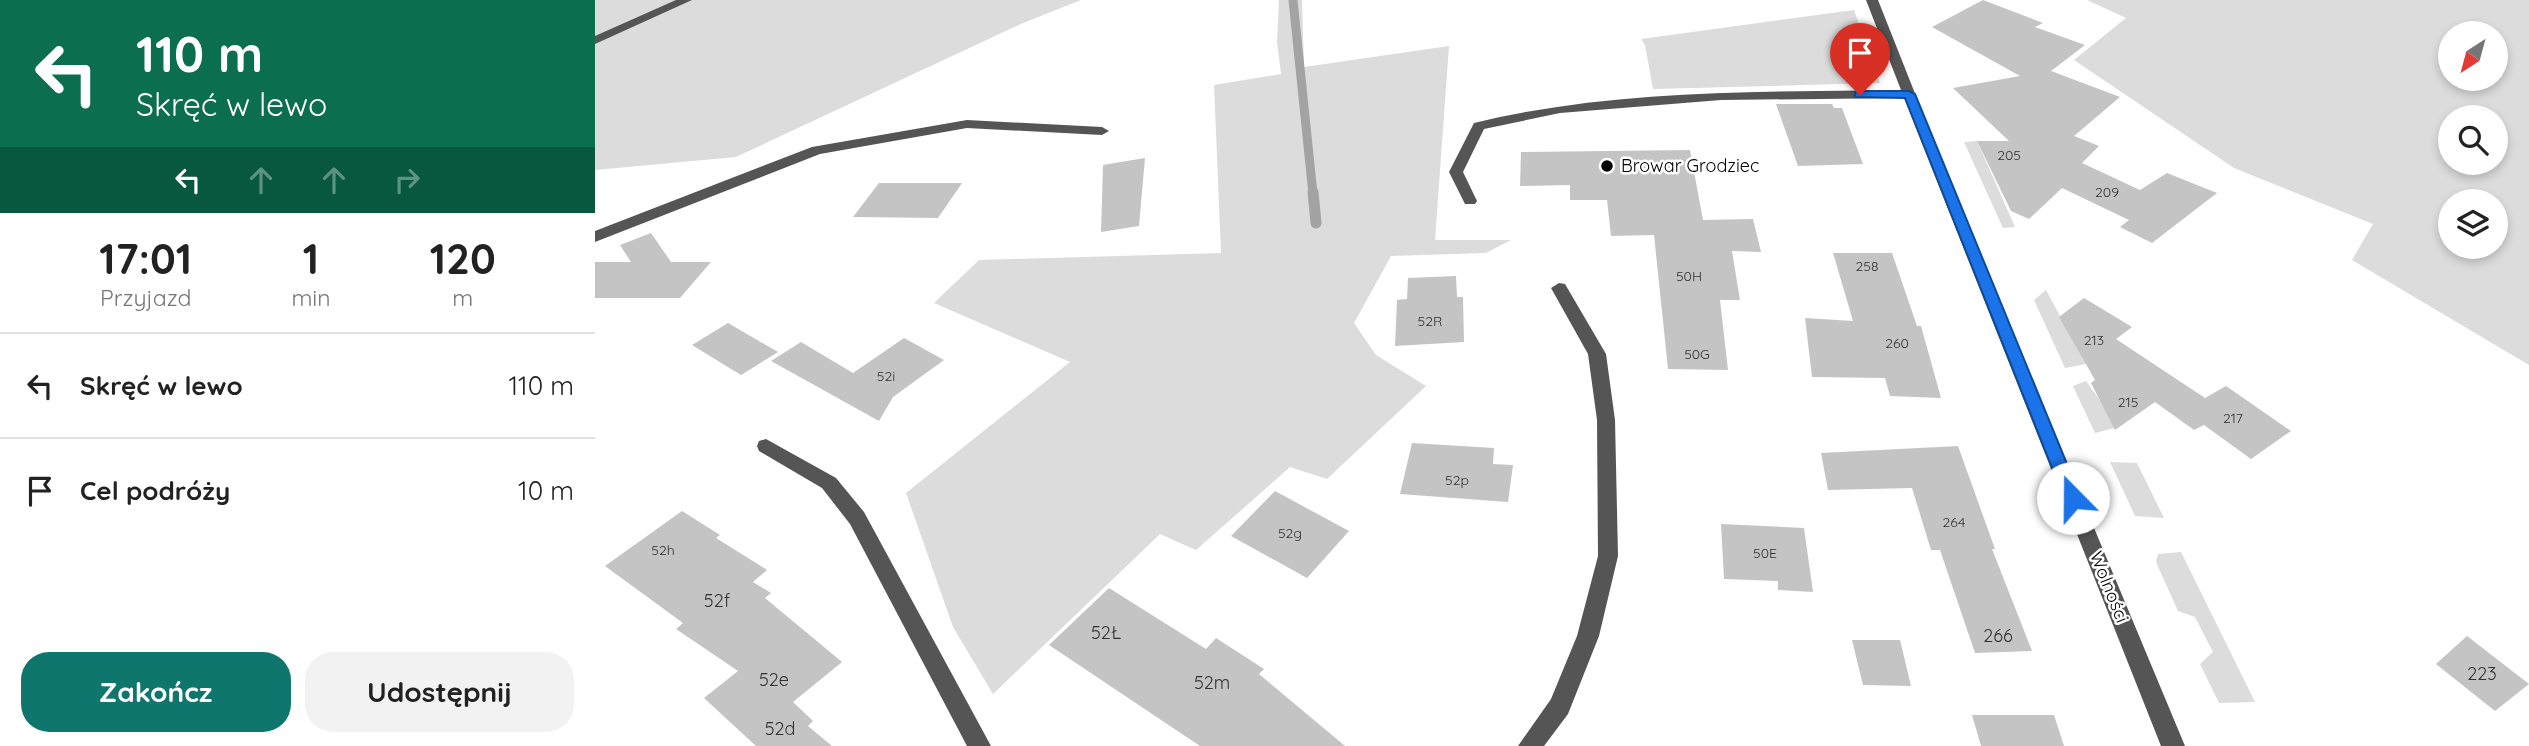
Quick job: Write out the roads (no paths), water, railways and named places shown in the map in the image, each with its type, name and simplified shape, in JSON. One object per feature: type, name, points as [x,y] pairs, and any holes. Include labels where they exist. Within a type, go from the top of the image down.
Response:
[{"type":"street","points":[[595,40],[686,0]]},
{"type":"street","name":"Wolności","points":[[1873,0],[2173,746]]},
{"type":"street","points":[[1470,201],[1456,172],[1479,126],[1560,109],[1721,96],[1909,94]]},
{"type":"street","points":[[595,237],[817,150],[967,124],[1102,131]]},
{"type":"street","points":[[1530,746],[1560,706],[1588,636],[1608,556],[1606,420],[1597,354],[1559,288]]},
{"type":"street","points":[[766,446],[829,483],[857,518],[979,746]]},
{"type":"waterway","points":[[1293,0],[1313,194]]},
{"type":"waterway","points":[[1313,192],[1316,223]]},
{"type":"place","name":"Browar Grodziec","points":[[1607,166]]}]
